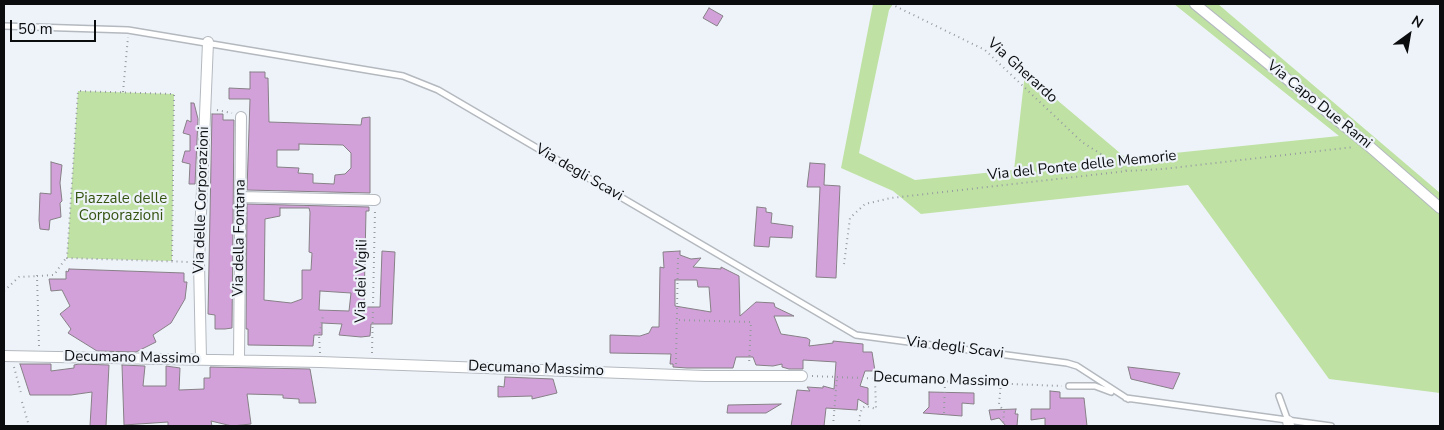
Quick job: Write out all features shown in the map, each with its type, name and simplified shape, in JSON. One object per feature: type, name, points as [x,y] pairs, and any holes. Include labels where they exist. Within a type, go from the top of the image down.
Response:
[{"type":"street","name":"Via Capo Due Rami","points":[[1195,4],[1369,146],[1440,208]]},
{"type":"street","name":"Via delle Corporazioni","points":[[201,359],[199,262],[208,42]]},
{"type":"street","name":"Via della Fontana","points":[[239,360],[241,117]]},
{"type":"street","points":[[241,197],[375,200]]},
{"type":"street","name":"Decumano Massimo","points":[[7,356],[372,363],[748,377],[802,376]]},
{"type":"lane","name":"Via degli Scavi","points":[[4,26],[128,30],[403,76],[438,90],[856,335],[1067,363],[1077,366],[1128,399]]},
{"type":"lane","name":"Via degli Scavi","points":[[1069,386],[1095,386],[1128,399],[1288,424],[1331,426]]},
{"type":"lane","points":[[1278,396],[1288,424]]},
{"type":"path","name":"Via Gherardo","points":[[891,4],[985,50],[1082,142],[1127,171]]},
{"type":"path","points":[[123,92],[128,30]]},
{"type":"path","points":[[67,258],[78,91],[174,94],[172,260]]},
{"type":"path","points":[[204,110],[228,111],[241,117]]},
{"type":"path","name":"Via del Ponte delle Memorie","points":[[844,264],[850,218],[865,204],[890,198],[1369,146]]},
{"type":"path","name":"Via dei Vigili","points":[[372,363],[375,200]]},
{"type":"path","points":[[676,375],[678,256]]},
{"type":"path","points":[[4,290],[19,277],[54,275],[67,258],[199,262]]},
{"type":"path","points":[[38,276],[39,356]]},
{"type":"path","points":[[320,362],[319,335],[323,316]]},
{"type":"path","points":[[678,320],[751,322],[748,377]]},
{"type":"path","points":[[7,356],[21,393]]},
{"type":"path","name":"Decumano Massimo","points":[[802,376],[1069,386]]},
{"type":"path","points":[[833,426],[838,377]]},
{"type":"path","points":[[860,426],[859,419],[862,408],[866,406],[876,409],[875,378]]},
{"type":"path","points":[[944,413],[945,381]]},
{"type":"path","points":[[1001,382],[999,404],[1004,412],[1003,426]]},
{"type":"path","points":[[22,402],[28,426]]},
{"type":"green space","points":[[873,4],[893,4],[889,10],[859,153],[915,180],[1014,170],[1025,73],[1126,158],[1339,136],[1174,4],[1218,4],[1440,193],[1440,393],[1329,379],[1188,185],[921,214],[893,191],[841,168]]},
{"type":"green space","name":"Piazzale delle Corporazioni","points":[[78,91],[174,94],[172,261],[67,258]]},
{"type":"building","points":[[709,8],[723,16],[717,26],[703,18]]},
{"type":"building","points":[[250,72],[265,72],[265,78],[268,78],[269,122],[361,125],[362,118],[370,117],[370,193],[247,190],[250,99],[229,99],[229,88],[250,89]],"holes":[[[299,144],[343,145],[351,153],[351,168],[345,174],[335,175],[334,184],[313,183],[313,174],[298,173],[299,168],[277,167],[277,150],[299,150]]]},
{"type":"building","points":[[191,103],[194,103],[198,119],[195,184],[189,184],[190,164],[182,162],[185,151],[190,151],[190,135],[183,133],[187,120],[191,122]]},
{"type":"building","points":[[212,114],[223,114],[223,120],[234,120],[232,328],[225,329],[215,329],[215,315],[208,314]]},
{"type":"building","points":[[51,162],[62,165],[60,183],[62,201],[60,203],[61,217],[50,220],[49,230],[40,229],[39,220],[40,193],[51,194]]},
{"type":"building","points":[[810,163],[825,164],[824,185],[840,186],[836,278],[816,277],[820,187],[807,187]]},
{"type":"building","points":[[247,204],[369,207],[369,211],[366,211],[364,307],[380,307],[382,251],[395,252],[392,324],[371,324],[370,336],[361,337],[339,335],[342,324],[322,323],[322,335],[314,335],[313,346],[248,345],[248,329],[246,329]],"holes":[[[280,208],[309,208],[310,212],[309,252],[312,253],[311,270],[302,270],[302,299],[291,303],[264,300],[265,219],[280,216]],[[320,291],[351,293],[349,311],[319,310]]]},
{"type":"building","points":[[757,207],[766,208],[766,212],[772,213],[771,223],[793,226],[792,238],[770,237],[769,247],[754,246]]},
{"type":"building","points":[[680,251],[680,255],[691,259],[701,258],[693,267],[721,269],[721,267],[739,276],[740,316],[756,302],[774,303],[775,307],[794,316],[774,316],[781,334],[807,338],[810,340],[809,346],[833,343],[833,341],[863,344],[863,352],[872,352],[875,371],[865,371],[860,386],[868,388],[868,405],[858,399],[857,410],[826,408],[824,426],[791,426],[797,390],[810,391],[807,387],[823,388],[823,386],[834,389],[836,362],[803,360],[803,369],[789,369],[782,367],[782,364],[773,366],[756,365],[753,357],[736,357],[733,368],[687,368],[673,367],[673,364],[670,364],[671,354],[610,353],[610,335],[640,336],[649,333],[652,327],[659,327],[660,267],[664,268],[663,252]],"holes":[[[675,280],[697,280],[698,287],[709,287],[711,312],[675,306]]]},
{"type":"building","points":[[69,269],[184,273],[184,282],[187,282],[185,299],[171,323],[153,335],[156,342],[136,352],[97,351],[68,333],[71,329],[60,314],[70,306],[62,290],[51,291],[49,279],[66,279],[66,271],[68,272]]},
{"type":"building","points":[[20,364],[51,364],[51,371],[74,368],[74,365],[79,364],[109,365],[106,426],[90,426],[92,392],[71,395],[30,395]]},
{"type":"building","points":[[122,365],[145,366],[143,386],[166,386],[166,366],[180,368],[179,390],[204,389],[204,378],[210,378],[210,367],[310,369],[316,403],[299,403],[299,399],[283,398],[283,395],[247,394],[251,424],[232,426],[211,421],[212,426],[168,426],[168,422],[124,425]]},
{"type":"building","points":[[1128,367],[1180,373],[1173,389],[1131,379]]},
{"type":"building","points":[[505,377],[553,379],[557,393],[532,399],[532,396],[498,397],[498,386],[504,387]]},
{"type":"building","points":[[1050,391],[1060,392],[1060,398],[1084,398],[1087,426],[1045,426],[1045,418],[1031,420],[1031,409],[1050,409]]},
{"type":"building","points":[[929,392],[974,393],[974,404],[962,403],[962,416],[923,413],[929,407]]},
{"type":"building","points":[[781,404],[766,413],[727,413],[728,405]]},
{"type":"building","points":[[1016,409],[1015,414],[1018,414],[1017,426],[1006,426],[999,418],[991,420],[989,410]]}]
